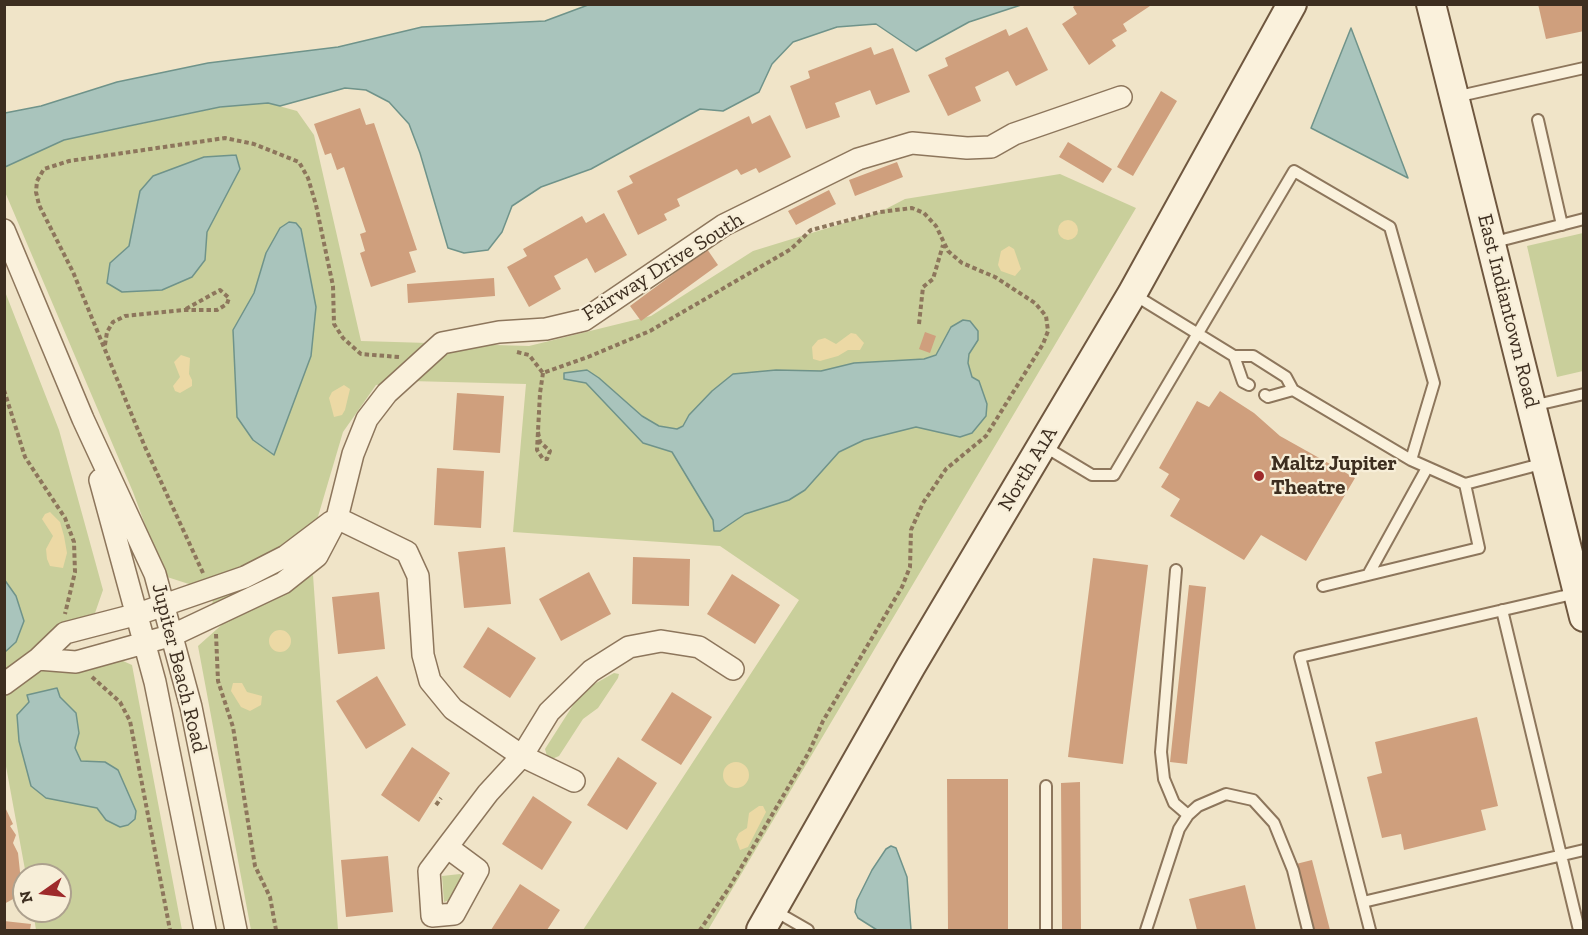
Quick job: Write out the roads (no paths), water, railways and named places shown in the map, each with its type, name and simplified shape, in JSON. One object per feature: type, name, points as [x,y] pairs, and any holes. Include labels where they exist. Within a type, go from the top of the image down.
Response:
[{"type":"street","name":"North A1A","points":[[767,920],[1132,294],[1292,4]]},
{"type":"street","name":"East Indiantown Road","points":[[1431,4],[1531,406],[1579,579]]},
{"type":"street","name":"Fairway Drive South","points":[[38,659],[76,662],[173,635],[283,583],[317,556],[337,518],[353,454],[367,419],[387,393],[420,360],[442,343],[499,332],[546,329],[584,320],[724,225],[858,159],[912,143],[967,148],[991,147],[1014,134],[1121,97]]},
{"type":"street","name":"Jupiter Beach Road","points":[[4,230],[83,419],[155,574],[173,635],[236,930]]},
{"type":"street","name":"Jupiter Beach Road","points":[[83,419],[145,643],[205,930]]},
{"type":"street","points":[[4,684],[38,659],[65,633],[138,614],[244,577],[286,556],[337,518],[407,552],[418,576],[423,656],[430,681],[453,709],[522,756],[574,781]]},
{"type":"street","points":[[447,847],[488,793],[522,756],[549,712],[591,671],[628,647],[661,641],[699,647],[734,669]]},
{"type":"lane","points":[[1454,97],[1584,68]]},
{"type":"lane","points":[[1538,120],[1562,225]]},
{"type":"lane","points":[[1042,445],[1092,475],[1114,475],[1199,335],[1294,171],[1390,227],[1434,383],[1411,460]]},
{"type":"lane","points":[[1491,243],[1584,219]]},
{"type":"lane","points":[[1132,294],[1234,356],[1253,356],[1286,376],[1293,390],[1411,460],[1465,484],[1546,463]]},
{"type":"lane","points":[[1234,356],[1243,382],[1249,385]]},
{"type":"lane","points":[[1265,395],[1268,397],[1293,390]]},
{"type":"lane","points":[[1531,406],[1584,394]]},
{"type":"lane","points":[[1368,575],[1427,468]]},
{"type":"lane","points":[[1323,586],[1479,548],[1465,484]]},
{"type":"lane","points":[[1176,570],[1161,752],[1164,779],[1174,803],[1188,815]]},
{"type":"lane","points":[[1370,930],[1300,657],[1502,609],[1579,579]]},
{"type":"lane","points":[[1502,609],[1579,930]]},
{"type":"lane","points":[[1046,786],[1046,930]]},
{"type":"lane","points":[[1146,930],[1179,829],[1188,815],[1210,799],[1226,794],[1253,800],[1274,823],[1285,845],[1308,930]]},
{"type":"lane","points":[[1363,902],[1584,850]]},
{"type":"lane","points":[[767,920],[808,930]]},
{"type":"water","points":[[588,5],[1021,5],[969,22],[916,51],[876,24],[837,27],[793,42],[772,64],[759,92],[723,111],[700,109],[591,169],[541,187],[512,206],[502,232],[488,250],[464,253],[448,248],[409,124],[389,102],[366,90],[345,88],[280,106],[268,103],[220,107],[129,126],[64,140],[5,167],[5,113],[41,106],[117,82],[208,63],[338,47],[422,27],[545,21]]},
{"type":"water","points":[[1351,28],[1408,178],[1311,128]]},
{"type":"water","points":[[236,155],[240,169],[207,232],[205,260],[192,277],[162,290],[122,292],[107,283],[110,263],[129,246],[140,191],[153,176],[204,157]]},
{"type":"water","points":[[289,222],[296,223],[301,229],[316,307],[311,356],[274,455],[253,440],[237,417],[233,330],[254,293],[266,253],[280,228]]},
{"type":"water","points":[[963,320],[970,321],[978,331],[978,340],[969,354],[968,363],[972,377],[979,381],[987,404],[986,416],[972,433],[960,437],[916,427],[864,440],[839,452],[805,490],[789,500],[745,514],[720,531],[714,531],[713,520],[672,452],[643,443],[586,383],[564,379],[564,373],[587,370],[642,416],[659,426],[677,429],[683,426],[689,415],[712,391],[733,374],[776,370],[821,371],[854,363],[924,359],[936,355],[951,327]]},
{"type":"water","points":[[4,579],[16,596],[24,621],[16,642],[5,652]]},
{"type":"water","points":[[57,688],[60,697],[76,713],[79,733],[75,748],[81,761],[105,762],[118,770],[136,811],[135,819],[128,825],[120,827],[106,820],[97,808],[46,798],[31,786],[19,741],[17,715],[29,702],[27,695]]},
{"type":"water","points":[[891,846],[896,848],[907,877],[911,930],[877,930],[858,918],[855,912],[857,900],[872,870],[886,849]]},
{"type":"place","name":"Maltz Jupiter Theatre","points":[[1259,476]]}]
